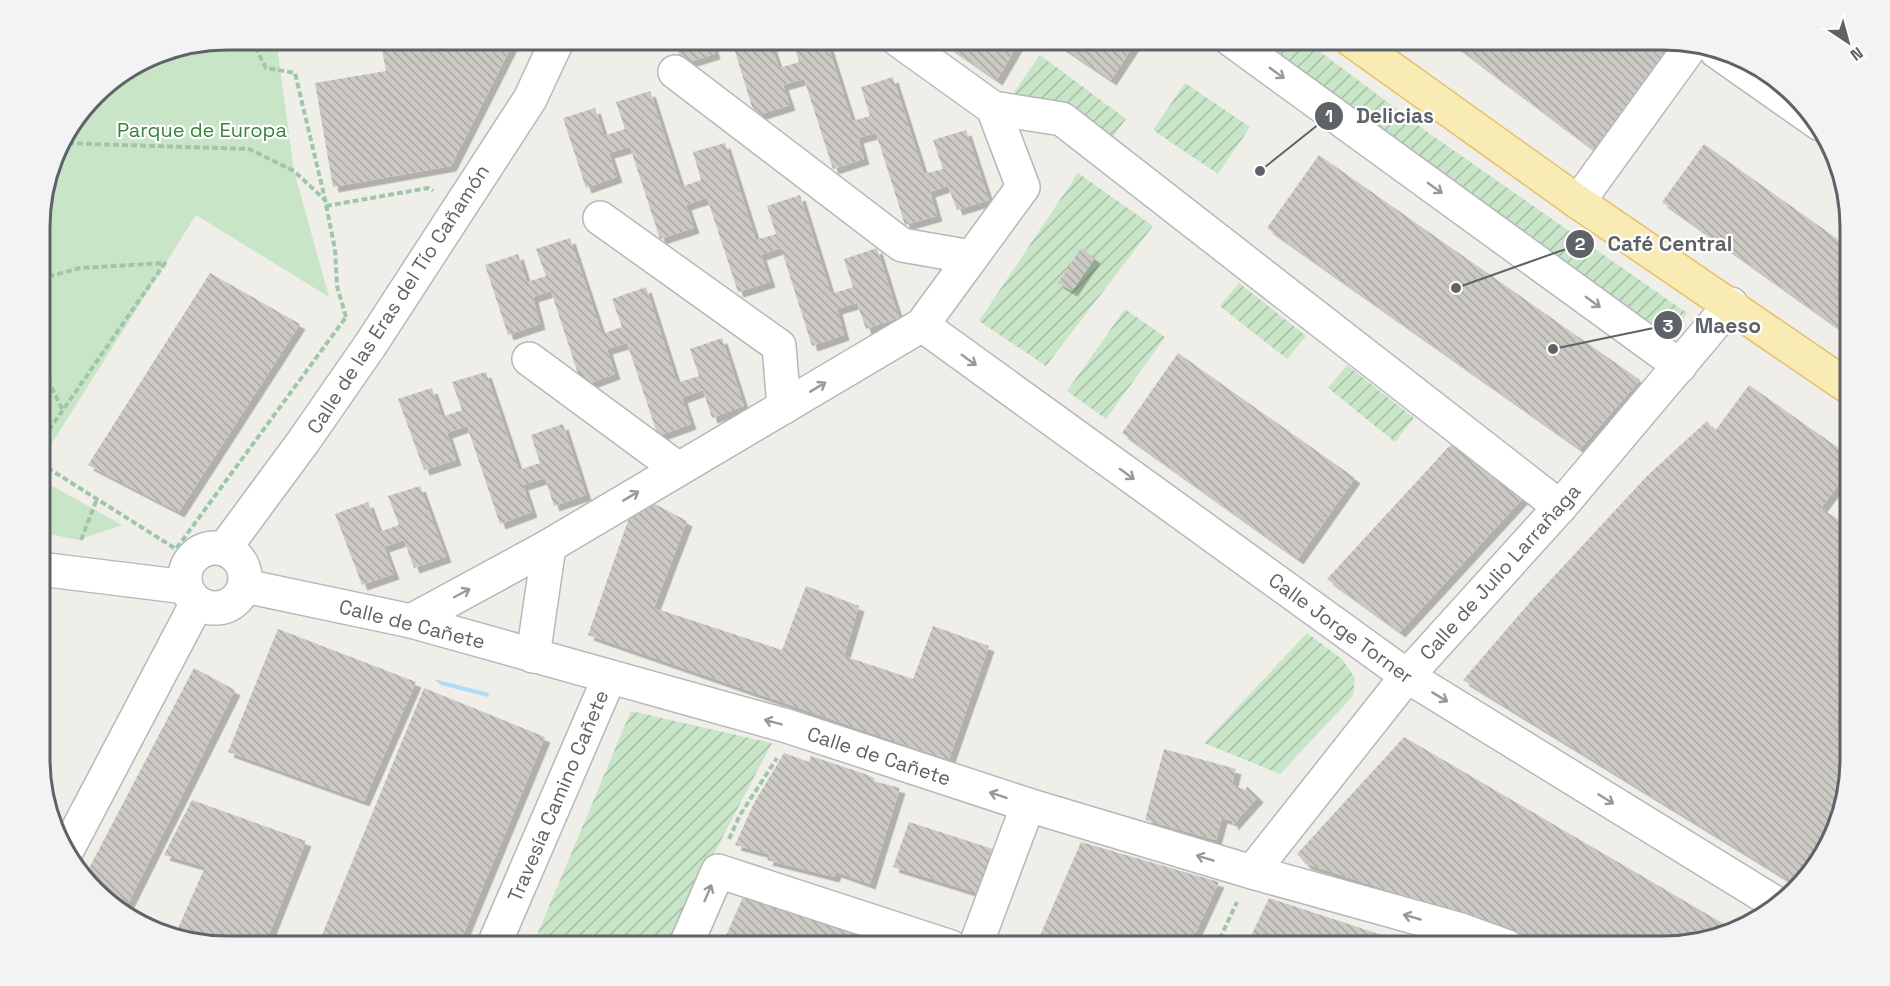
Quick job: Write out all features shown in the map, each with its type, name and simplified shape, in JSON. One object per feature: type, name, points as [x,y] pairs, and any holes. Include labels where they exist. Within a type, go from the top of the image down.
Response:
[{"type":"main road","points":[[1368,50],[1578,202],[1731,304],[1840,381]]},
{"type":"street","name":"Calle de las Eras del Tío Cañamón","points":[[224,549],[303,442],[371,344],[530,99],[553,50]]},
{"type":"street","points":[[912,50],[993,108],[1062,119],[1560,507]]},
{"type":"street","points":[[1245,50],[1680,366]]},
{"type":"street","points":[[1578,202],[1687,52]]},
{"type":"street","points":[[1738,66],[1791,104]]},
{"type":"street","points":[[675,72],[902,245],[971,257]]},
{"type":"street","points":[[411,621],[549,546],[677,468],[922,325],[1023,187],[993,108]]},
{"type":"street","points":[[600,218],[779,346],[784,407]]},
{"type":"street","name":"Calle de Julio Larrañaga","points":[[1252,872],[1407,676],[1560,507],[1731,304]]},
{"type":"street","name":"Calle Jorge Torner","points":[[922,325],[1407,676],[1770,900]]},
{"type":"street","points":[[529,359],[677,468]]},
{"type":"street","points":[[533,656],[549,546]]},
{"type":"street","points":[[54,571],[191,595],[208,608],[220,609],[231,605],[244,586],[244,568],[232,553],[224,549],[208,549],[194,557],[186,571],[191,595],[71,843]]},
{"type":"street","name":"Calle de Cañete","points":[[244,586],[411,621],[787,726],[1028,805],[1478,936]]},
{"type":"street","name":"Travesía Camino Cañete","points":[[498,936],[609,678]]},
{"type":"street","points":[[979,936],[1028,805]]},
{"type":"street","points":[[691,936],[718,871],[917,936]]},
{"type":"path","points":[[257,50],[266,68],[295,73],[325,200],[334,249],[337,286],[346,317],[371,344]]},
{"type":"path","points":[[70,143],[249,149],[294,171],[325,200]]},
{"type":"path","points":[[326,206],[428,188],[461,205]]},
{"type":"path","points":[[50,276],[80,268],[165,263],[50,429]]},
{"type":"path","points":[[50,469],[176,549],[346,317]]},
{"type":"path","points":[[50,384],[63,411]]},
{"type":"path","points":[[54,571],[97,499]]},
{"type":"path","points":[[718,871],[740,815],[778,756],[787,726]]},
{"type":"path","points":[[1221,936],[1252,872]]},
{"type":"green space","name":"Parque de Europa","points":[[215,50],[278,50],[294,171],[329,297],[196,215],[50,446],[50,215],[56,181],[73,138],[101,101],[128,79],[159,63],[192,53]]},
{"type":"green space","points":[[1263,50],[1318,50],[1430,134],[1687,313],[1669,338]]},
{"type":"green space","points":[[1040,55],[1126,119],[1100,155],[1014,92]]},
{"type":"green space","points":[[1185,83],[1250,127],[1218,174],[1153,130]]},
{"type":"green space","points":[[1078,173],[1153,226],[1046,366],[979,321]]},
{"type":"green space","points":[[1239,283],[1306,336],[1287,359],[1220,306]]},
{"type":"green space","points":[[1125,309],[1165,337],[1106,419],[1067,391]]},
{"type":"green space","points":[[1347,365],[1414,418],[1395,442],[1328,388]]},
{"type":"green space","points":[[50,485],[122,525],[78,540],[50,534]]},
{"type":"green space","points":[[1307,633],[1342,659],[1355,678],[1353,696],[1280,774],[1204,743]]},
{"type":"green space","points":[[631,711],[772,743],[671,936],[537,936]]},
{"type":"water","points":[[434,679],[489,693],[488,697],[441,685]]},
{"type":"building","points":[[382,50],[509,50],[451,166],[333,187],[315,83],[386,71]]},
{"type":"building","points":[[678,50],[714,50],[715,54],[682,64]]},
{"type":"building","points":[[734,50],[773,50],[779,68],[799,62],[795,50],[829,50],[852,121],[870,116],[861,87],[893,77],[924,174],[943,169],[933,140],[966,130],[989,200],[957,210],[948,186],[930,192],[937,216],[905,225],[876,133],[858,138],[864,159],[833,169],[804,79],[783,85],[790,105],[755,116]]},
{"type":"building","points":[[954,50],[1015,50],[997,80]]},
{"type":"building","points":[[1066,50],[1131,50],[1111,80]]},
{"type":"building","points":[[1462,50],[1687,52],[1602,156]]},
{"type":"building","points":[[650,91],[681,187],[701,180],[693,152],[725,143],[756,240],[776,234],[767,206],[800,195],[831,294],[853,287],[844,259],[877,248],[899,318],[866,329],[857,303],[837,309],[844,335],[812,346],[781,248],[761,255],[770,282],[738,292],[707,198],[686,205],[694,228],[660,239],[630,147],[609,153],[617,177],[586,188],[563,118],[595,108],[604,136],[625,129],[616,102]]},
{"type":"building","points":[[1704,144],[1840,241],[1840,329],[1662,202]]},
{"type":"building","points":[[1319,155],[1640,380],[1580,449],[1267,228]]},
{"type":"building","points":[[570,238],[602,334],[622,327],[612,299],[646,287],[677,383],[699,376],[690,349],[722,338],[744,406],[712,418],[703,390],[682,398],[691,424],[658,436],[627,343],[607,349],[615,374],[582,386],[551,291],[533,297],[540,324],[508,335],[485,265],[518,254],[527,282],[546,276],[536,249]]},
{"type":"building","points":[[1081,248],[1095,258],[1072,291],[1058,283]]},
{"type":"building","points":[[210,273],[300,324],[179,512],[88,465]]},
{"type":"building","points":[[1178,353],[1355,478],[1298,559],[1122,433]]},
{"type":"building","points":[[486,372],[519,470],[540,463],[531,435],[563,424],[586,495],[554,506],[545,478],[523,485],[532,512],[500,524],[467,426],[447,433],[456,460],[424,470],[398,399],[432,388],[442,417],[462,410],[452,382]]},
{"type":"building","points":[[1749,385],[1840,449],[1840,482],[1821,508],[1840,521],[1839,782],[1834,805],[1822,838],[1811,858],[1791,881],[1463,680],[1531,601],[1647,476],[1707,421],[1715,431]]},
{"type":"building","points":[[1453,442],[1524,497],[1400,632],[1327,579]]},
{"type":"building","points":[[420,486],[446,557],[414,568],[404,540],[384,547],[394,574],[362,585],[335,514],[368,502],[379,532],[399,525],[388,496]]},
{"type":"building","points":[[655,504],[687,521],[654,608],[782,650],[806,586],[859,606],[844,656],[913,679],[933,626],[989,646],[949,760],[588,635],[629,518]]},
{"type":"building","points":[[278,629],[416,682],[364,801],[228,752]]},
{"type":"building","points":[[194,668],[235,690],[128,904],[110,892],[88,869]]},
{"type":"building","points":[[424,688],[545,737],[463,936],[322,936]]},
{"type":"building","points":[[1404,737],[1725,925],[1698,933],[1675,936],[1531,936],[1306,864],[1297,854]]},
{"type":"building","points":[[1164,749],[1236,769],[1232,785],[1246,790],[1247,786],[1258,797],[1233,825],[1232,821],[1222,818],[1216,840],[1145,820]]},
{"type":"building","points":[[784,753],[809,762],[811,756],[868,775],[875,779],[873,781],[900,788],[870,884],[836,872],[834,877],[767,860],[769,854],[735,845],[754,803]]},
{"type":"building","points":[[192,800],[306,841],[268,936],[204,935],[178,929],[205,867],[164,855]]},
{"type":"building","points":[[909,822],[996,850],[980,894],[893,867]]},
{"type":"building","points":[[1081,842],[1219,882],[1194,936],[1040,936]]},
{"type":"building","points":[[743,897],[869,936],[726,936]]},
{"type":"building","points":[[1269,898],[1385,936],[1251,936]]},
{"type":"place","name":"Delicias","points":[[1260,171]]},
{"type":"place","name":"Café Central","points":[[1456,288]]},
{"type":"place","name":"Maeso","points":[[1553,349]]}]
